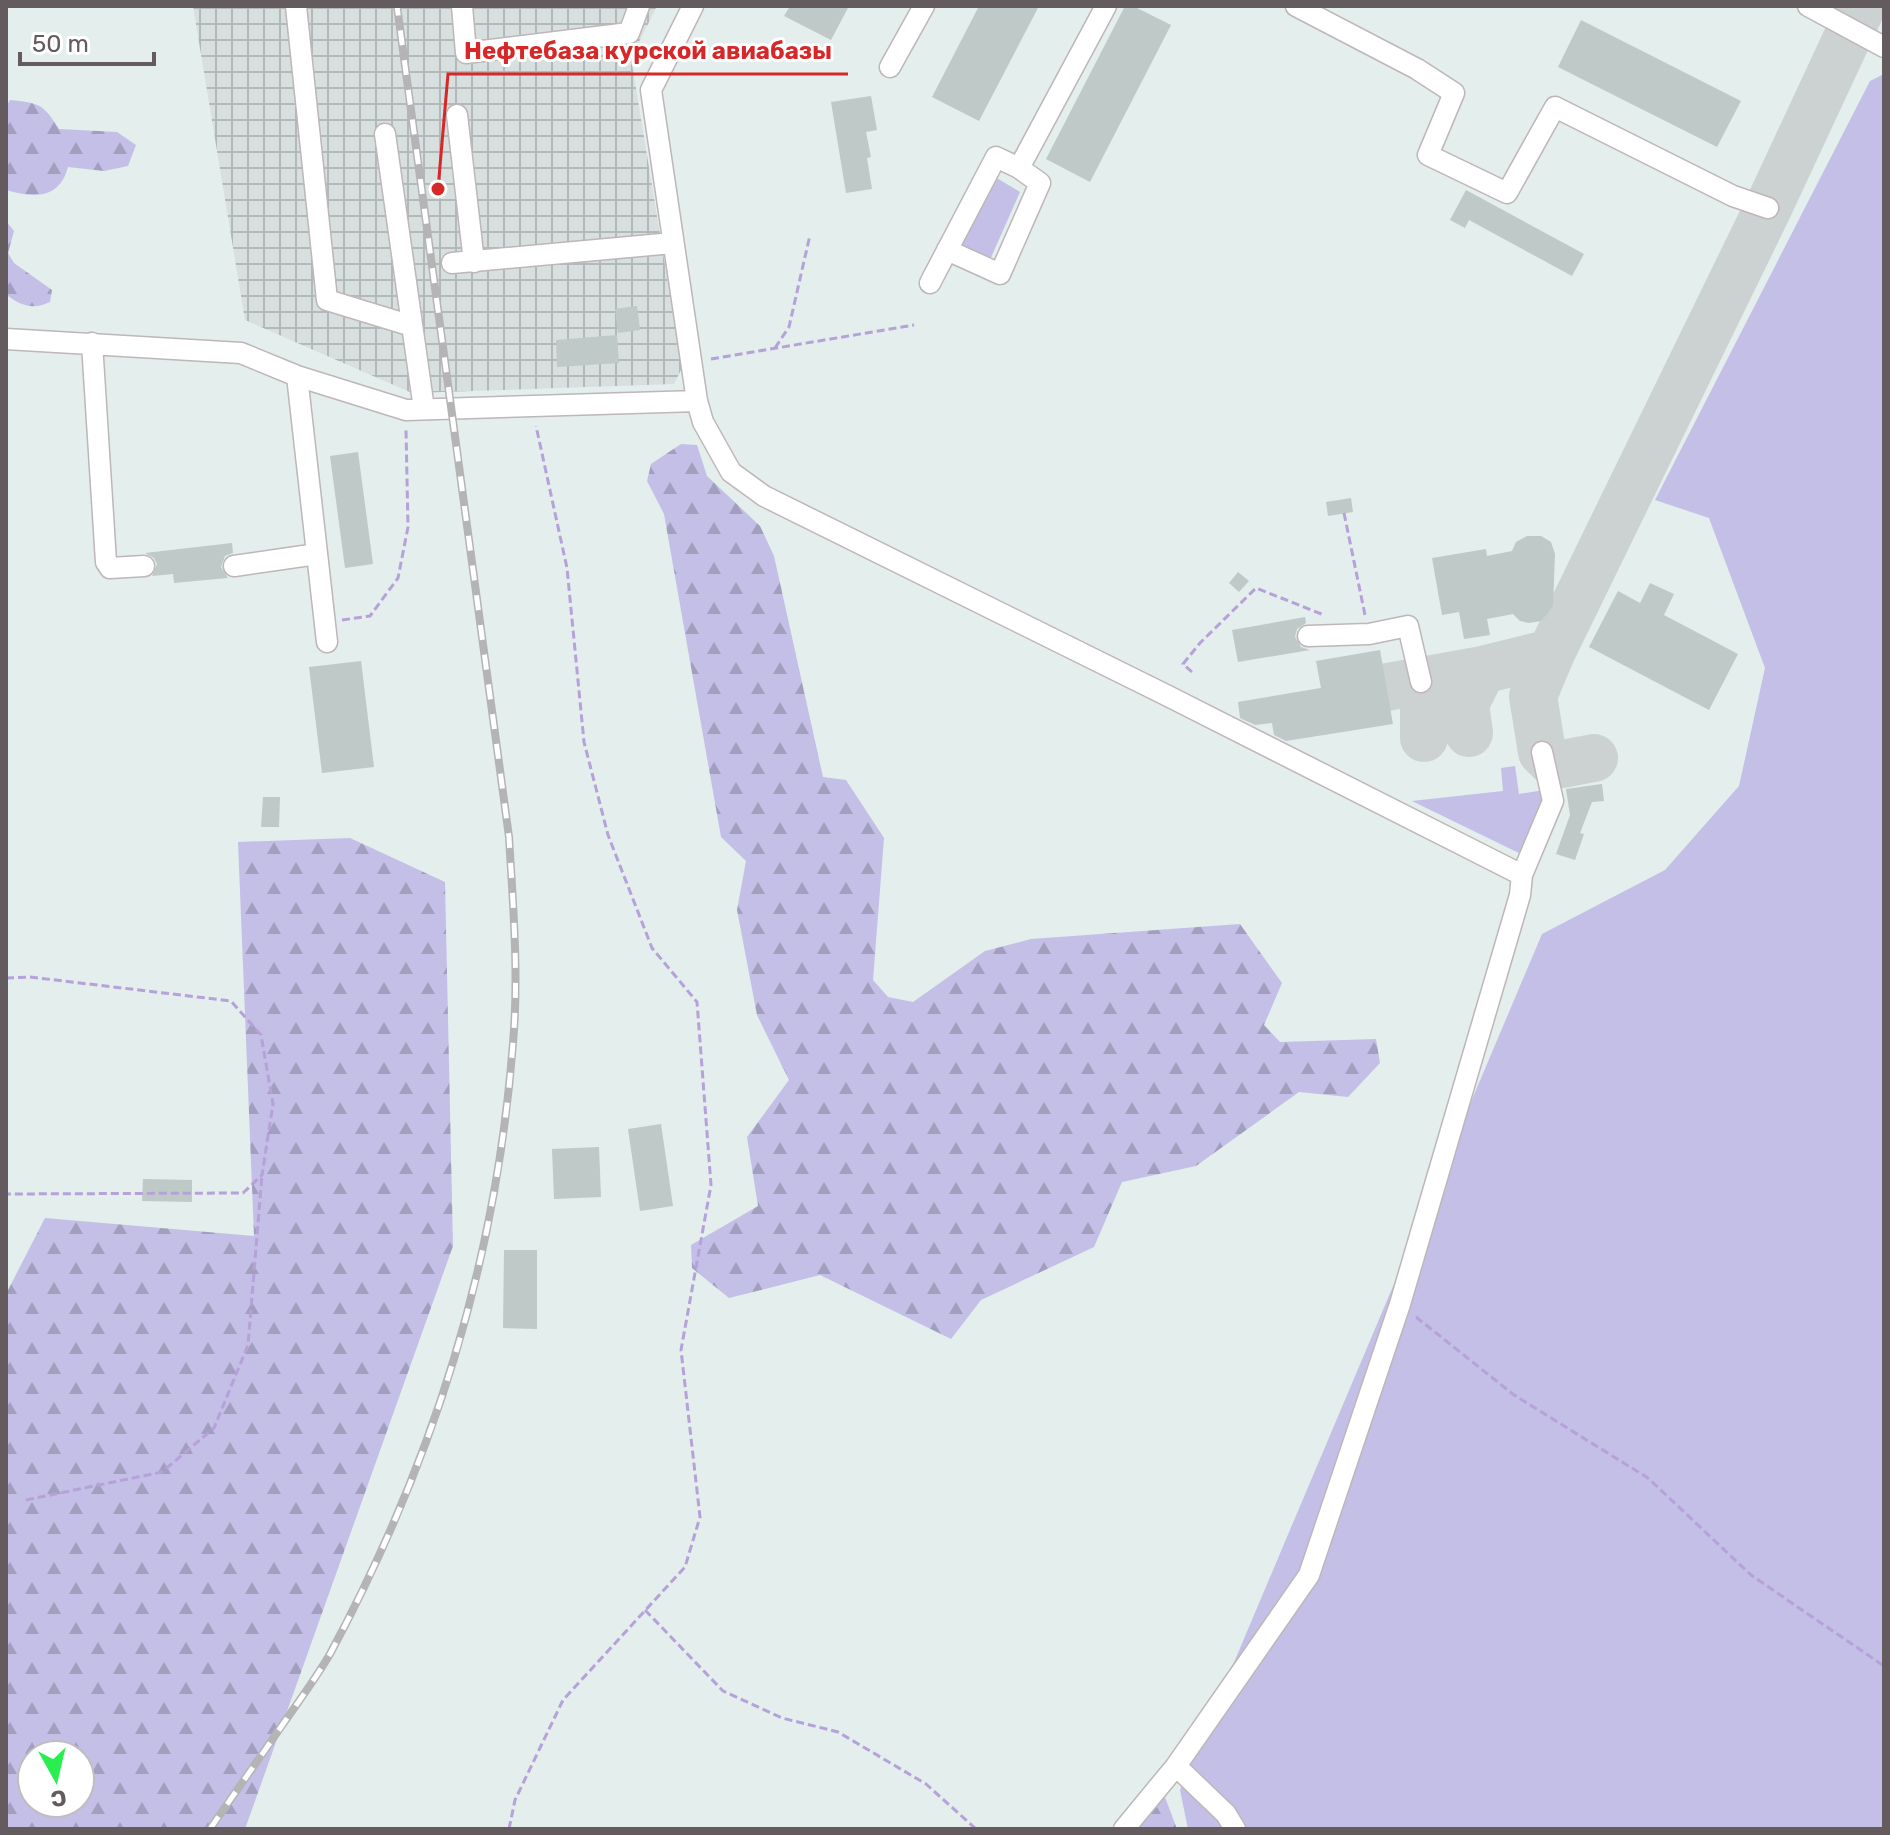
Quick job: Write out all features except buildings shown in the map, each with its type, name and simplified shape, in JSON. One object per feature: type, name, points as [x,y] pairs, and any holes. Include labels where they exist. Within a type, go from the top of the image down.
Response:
[{"type":"lane","points":[[296,6],[327,300],[412,326]]},
{"type":"lane","points":[[462,6],[466,53],[629,33],[639,6]]},
{"type":"lane","points":[[693,6],[651,90],[697,401],[703,422],[731,472],[764,496],[1522,875]]},
{"type":"lane","points":[[890,67],[924,6]]},
{"type":"lane","points":[[1019,168],[1106,6]]},
{"type":"lane","points":[[1296,6],[1417,69],[1454,93],[1428,155],[1507,193],[1555,107],[1733,196],[1768,208]]},
{"type":"lane","points":[[1808,6],[1884,47]]},
{"type":"lane","points":[[457,115],[474,262]]},
{"type":"lane","points":[[385,134],[412,326],[415,410]]},
{"type":"lane","points":[[930,283],[947,250],[996,157],[1040,183],[1000,274],[947,250]]},
{"type":"lane","points":[[452,263],[673,243]]},
{"type":"lane","points":[[6,339],[241,353],[297,376],[415,410],[697,401]]},
{"type":"lane","points":[[92,343],[106,562],[110,568],[144,566]]},
{"type":"lane","points":[[297,376],[326,633]]},
{"type":"lane","points":[[234,566],[317,554]]},
{"type":"lane","points":[[1308,636],[1408,626],[1421,682]]},
{"type":"lane","points":[[1124,1829],[1176,1766],[1309,1575],[1400,1304],[1520,895],[1522,875],[1553,801],[1542,752]]},
{"type":"lane","points":[[1176,1766],[1226,1814],[1235,1829]]},
{"type":"path","points":[[775,348],[789,327],[810,235]]},
{"type":"path","points":[[691,363],[914,325]]},
{"type":"path","points":[[509,1829],[515,1800],[563,1700],[685,1567],[700,1517],[681,1350],[711,1185],[697,1002],[652,948],[608,835],[584,742],[567,568],[532,406]]},
{"type":"path","points":[[326,633],[370,616],[398,578],[408,527],[415,410]]},
{"type":"path","points":[[1344,513],[1362,633]]},
{"type":"path","points":[[1192,672],[1183,664],[1256,588],[1310,608],[1362,633]]},
{"type":"path","points":[[6,978],[30,977],[231,1001],[261,1035],[273,1104],[262,1175],[248,1345],[214,1428],[162,1472],[26,1500]]},
{"type":"path","points":[[6,1194],[243,1193],[262,1175]]},
{"type":"path","points":[[1400,1304],[1514,1395],[1648,1478],[1751,1575],[1884,1666]]},
{"type":"path","points":[[645,1610],[723,1691],[782,1718],[838,1732],[926,1784],[976,1829]]},
{"type":"shaded area","points":[[193,6],[657,6],[631,58],[682,368],[674,384],[412,393],[245,320]]},
{"type":"green space","points":[[1884,74],[1884,1829],[1188,1829],[1180,1790],[1542,934],[1665,870],[1739,786],[1765,668],[1709,518],[1655,500],[1870,81]]},
{"type":"green space","points":[[10,100],[40,106],[59,129],[117,132],[136,145],[128,166],[104,171],[68,167],[58,186],[44,194],[6,190],[6,107]]},
{"type":"green space","points":[[995,177],[1020,192],[989,262],[957,247]]},
{"type":"green space","points":[[6,221],[14,231],[8,253],[14,263],[52,290],[50,302],[27,306],[6,294]]},
{"type":"green space","points":[[681,444],[697,445],[707,476],[760,526],[774,556],[823,777],[846,780],[884,838],[873,980],[888,997],[913,1002],[985,951],[1031,939],[1240,924],[1282,983],[1264,1025],[1280,1042],[1376,1039],[1380,1063],[1348,1097],[1299,1092],[1196,1166],[1122,1182],[1094,1247],[981,1300],[951,1339],[820,1275],[729,1298],[692,1268],[691,1245],[758,1206],[747,1137],[789,1080],[757,1015],[737,910],[746,861],[721,837],[664,514],[647,481],[651,464]]},
{"type":"green space","points":[[1515,766],[1519,794],[1550,789],[1533,860],[1412,801],[1503,791],[1501,768]]},
{"type":"green space","points":[[350,838],[445,882],[453,1246],[245,1829],[6,1829],[6,1294],[45,1218],[254,1236],[238,842]]},
{"type":"green space","points":[[1147,1797],[1165,1797],[1177,1829],[1120,1829]]},
{"type":"taxiway","points":[[1594,758],[1562,764],[1551,761],[1542,752],[1533,696],[1862,6]]},
{"type":"taxiway","points":[[1387,687],[1482,670],[1551,653]]},
{"type":"taxiway","points":[[1469,733],[1465,704],[1482,670]]},
{"type":"taxiway","points":[[1424,738],[1424,711],[1441,678]]},
{"type":"railway","points":[[210,1829],[330,1654],[400,1508],[454,1358],[475,1282],[505,1124],[515,1017],[514,914],[509,837],[397,6]]},
{"type":"place","name":"Нефтебаза курской авиабазы","points":[[438,189]]}]
